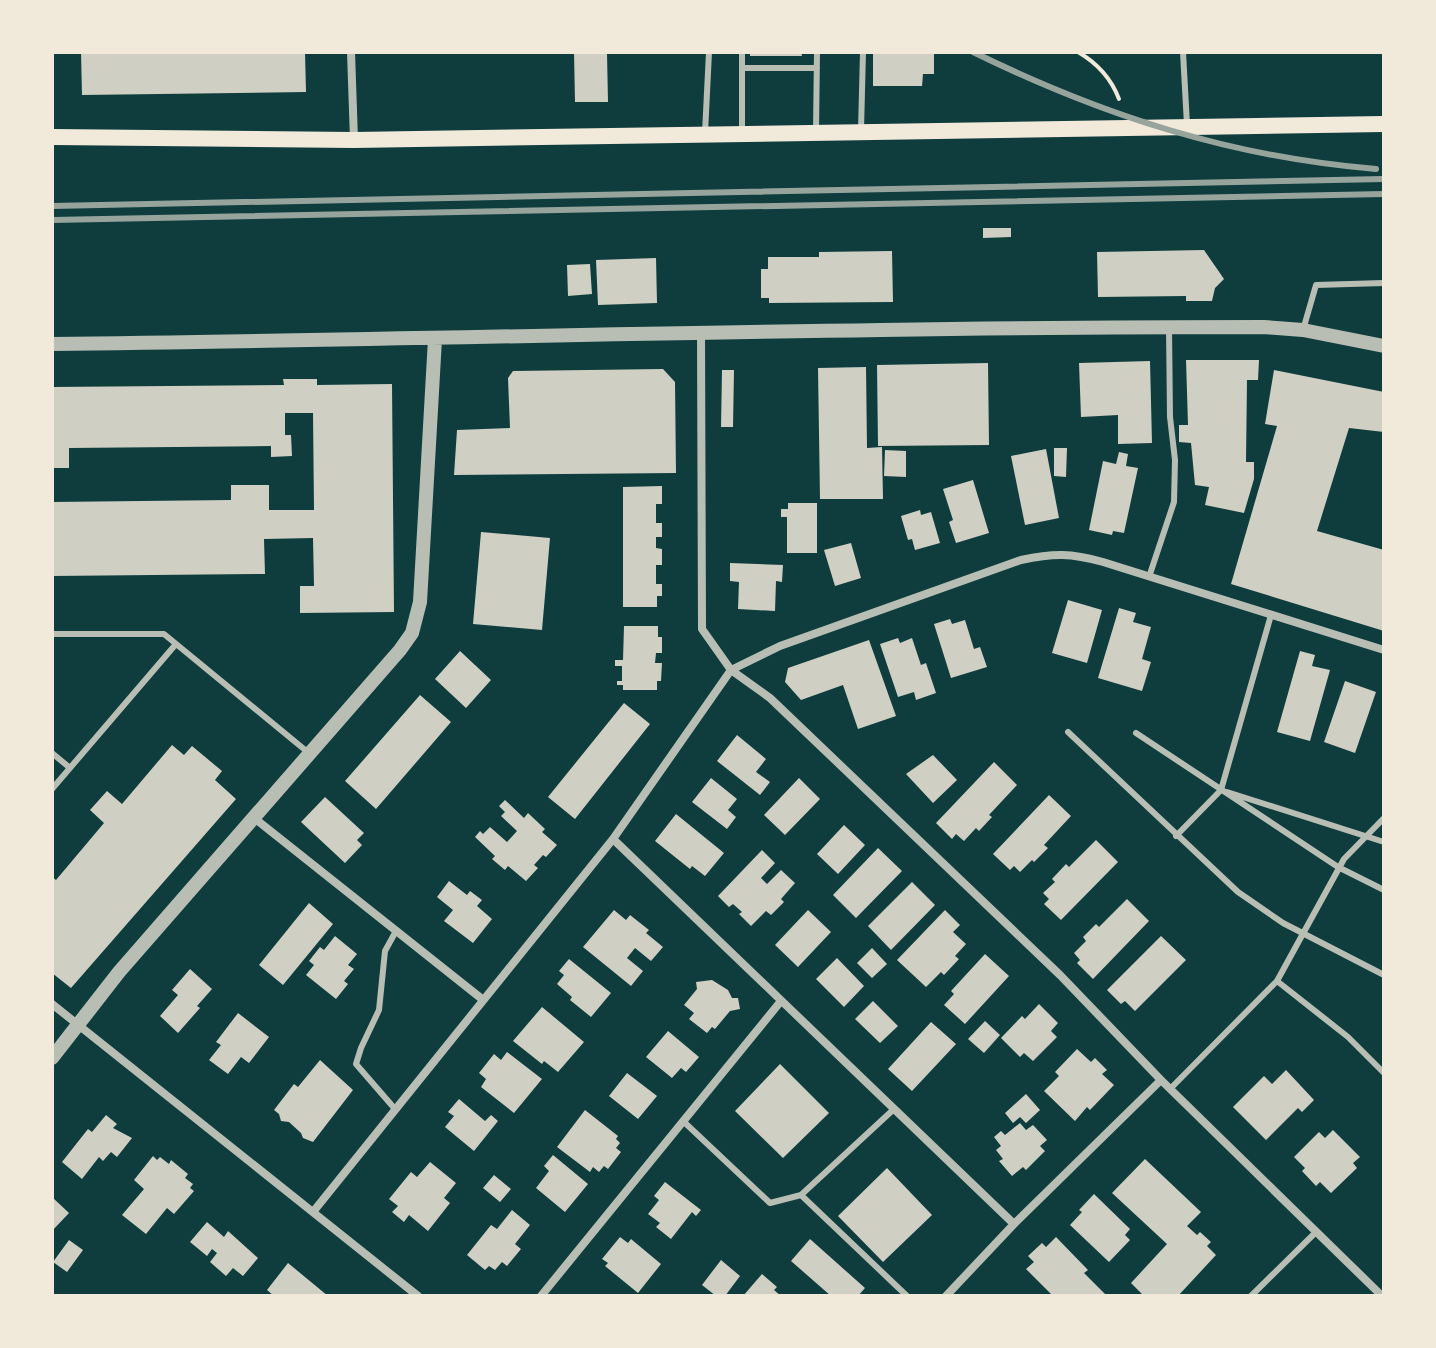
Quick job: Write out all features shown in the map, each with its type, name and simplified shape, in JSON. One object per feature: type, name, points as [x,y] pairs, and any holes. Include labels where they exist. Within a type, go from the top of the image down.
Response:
[{"type":"main road","points":[[52,137],[354,140],[1384,124]]},
{"type":"street","points":[[351,52],[354,140]]},
{"type":"street","points":[[52,344],[1169,327],[1303,330],[1384,346]]},
{"type":"street","points":[[701,332],[702,629],[731,670],[770,698],[1049,964],[1170,1089],[1382,1296]]},
{"type":"street","points":[[52,1058],[119,972],[400,650],[416,622],[420,602],[435,339]]},
{"type":"street","points":[[313,1212],[613,839],[731,670],[794,641],[1021,560],[1048,554],[1072,554],[1384,650]]},
{"type":"street","points":[[254,818],[482,999]]},
{"type":"street","points":[[613,839],[1014,1224]]},
{"type":"street","points":[[541,1296],[781,1001]]},
{"type":"street","points":[[52,1004],[418,1296]]},
{"type":"street","points":[[946,1296],[1014,1224],[1161,1080]]},
{"type":"lane","points":[[705,136],[709,52]]},
{"type":"lane","points":[[742,52],[742,135]]},
{"type":"lane","points":[[816,135],[817,52]]},
{"type":"lane","points":[[861,134],[863,52]]},
{"type":"lane","points":[[1183,52],[1187,128]]},
{"type":"lane","points":[[742,68],[817,68]]},
{"type":"lane","points":[[1303,330],[1316,285],[1384,284]]},
{"type":"lane","points":[[1149,577],[1174,502],[1169,327]]},
{"type":"lane","points":[[1176,836],[1221,790],[1271,615]]},
{"type":"lane","points":[[52,634],[164,634],[310,754]]},
{"type":"lane","points":[[52,789],[176,644]]},
{"type":"lane","points":[[1068,732],[1238,892],[1302,934],[1384,975]]},
{"type":"lane","points":[[1136,733],[1338,867],[1384,890]]},
{"type":"lane","points":[[52,753],[70,768]]},
{"type":"lane","points":[[1221,790],[1384,842]]},
{"type":"lane","points":[[1170,1089],[1277,981],[1338,867],[1350,850],[1384,818]]},
{"type":"lane","points":[[395,1109],[356,1064],[379,1010],[385,951],[396,931]]},
{"type":"lane","points":[[1277,981],[1348,1037],[1384,1073]]},
{"type":"lane","points":[[683,1121],[770,1203],[801,1195],[894,1109]]},
{"type":"lane","points":[[801,1195],[907,1296]]},
{"type":"lane","points":[[1251,1296],[1316,1232]]},
{"type":"path","points":[[1078,52],[1113,84],[1119,99]]},
{"type":"building","points":[[81,52],[305,52],[306,92],[82,95]]},
{"type":"building","points":[[574,52],[607,53],[608,102],[575,102]]},
{"type":"building","points":[[750,52],[801,52],[802,56],[750,56]]},
{"type":"building","points":[[873,52],[934,52],[934,74],[923,74],[922,86],[873,86]]},
{"type":"building","points":[[983,228],[1011,228],[1011,237],[983,238]]},
{"type":"building","points":[[1204,250],[1224,279],[1215,288],[1212,301],[1186,301],[1186,296],[1098,297],[1097,252]]},
{"type":"building","points":[[892,251],[893,302],[769,303],[769,298],[761,298],[761,269],[768,269],[768,257],[819,257],[819,252]]},
{"type":"building","points":[[656,258],[657,303],[598,305],[596,260]]},
{"type":"building","points":[[590,264],[592,294],[568,296],[567,265]]},
{"type":"building","points":[[1186,360],[1259,360],[1258,380],[1247,380],[1246,462],[1254,462],[1254,479],[1244,513],[1205,505],[1209,487],[1195,485],[1191,443],[1179,442],[1179,425],[1188,425]]},
{"type":"building","points":[[1150,361],[1152,443],[1118,444],[1118,415],[1081,417],[1079,363]]},
{"type":"building","points":[[988,363],[989,445],[878,446],[877,365]]},
{"type":"building","points":[[866,367],[867,448],[882,447],[883,499],[820,499],[818,368]]},
{"type":"building","points":[[663,369],[675,382],[676,473],[454,475],[457,430],[510,428],[508,378],[513,371]]},
{"type":"building","points":[[722,370],[734,370],[733,427],[721,427]]},
{"type":"building","points":[[1274,370],[1384,392],[1384,432],[1349,428],[1317,531],[1384,550],[1384,631],[1231,584],[1277,426],[1265,424]]},
{"type":"building","points":[[283,379],[317,379],[317,385],[392,384],[394,612],[300,613],[300,586],[314,586],[313,538],[264,539],[265,574],[52,576],[52,502],[231,500],[231,485],[269,485],[269,510],[314,510],[313,413],[285,413],[285,435],[291,435],[292,456],[271,457],[271,446],[69,448],[69,468],[52,468],[52,387],[284,385]]},
{"type":"building","points":[[1054,448],[1067,448],[1066,477],[1054,476]]},
{"type":"building","points":[[1046,449],[1059,518],[1025,525],[1011,456]]},
{"type":"building","points":[[885,450],[906,451],[906,477],[884,476]]},
{"type":"building","points":[[1119,452],[1128,454],[1126,466],[1138,468],[1124,533],[1113,531],[1112,535],[1089,530],[1103,461],[1116,464]]},
{"type":"building","points":[[973,480],[989,533],[956,543],[949,522],[953,520],[943,489]]},
{"type":"building","points":[[662,486],[662,504],[656,504],[656,523],[662,523],[662,537],[656,537],[656,548],[662,549],[662,565],[656,565],[656,584],[662,584],[662,596],[657,596],[657,607],[623,607],[623,487]]},
{"type":"building","points":[[788,503],[817,503],[817,553],[787,553],[787,517],[781,517],[781,509],[788,509]]},
{"type":"building","points":[[920,510],[921,515],[931,512],[940,543],[915,550],[912,539],[908,540],[901,516]]},
{"type":"building","points":[[481,532],[550,538],[542,630],[473,624]]},
{"type":"building","points":[[851,543],[861,578],[835,586],[824,550]]},
{"type":"building","points":[[730,563],[783,565],[782,582],[776,581],[775,611],[738,609],[739,582],[730,581]]},
{"type":"building","points":[[1068,600],[1102,610],[1087,663],[1052,653]]},
{"type":"building","points":[[1119,608],[1136,613],[1133,622],[1151,627],[1142,659],[1151,662],[1142,691],[1098,678]]},
{"type":"building","points":[[950,619],[952,624],[965,620],[974,649],[980,647],[987,667],[951,678],[934,624]]},
{"type":"building","points":[[624,626],[658,626],[662,653],[656,653],[655,663],[662,663],[657,690],[623,690],[623,685],[617,685],[617,681],[622,681],[622,666],[615,666],[615,660],[623,660]]},
{"type":"building","points":[[898,638],[900,643],[912,638],[921,665],[926,663],[936,693],[916,700],[914,692],[898,697],[880,644]]},
{"type":"building","points":[[869,640],[896,716],[858,729],[843,685],[801,700],[785,682],[788,668]]},
{"type":"building","points":[[460,651],[491,680],[466,708],[435,679]]},
{"type":"building","points":[[1300,651],[1315,655],[1312,666],[1330,670],[1310,741],[1277,732]]},
{"type":"building","points":[[1345,681],[1376,692],[1355,753],[1324,742]]},
{"type":"building","points":[[420,695],[451,722],[376,809],[345,781]]},
{"type":"building","points":[[624,703],[650,724],[575,819],[548,797]]},
{"type":"building","points":[[737,735],[766,759],[756,772],[770,782],[760,795],[717,761]]},
{"type":"building","points":[[172,745],[184,755],[192,746],[222,771],[215,780],[236,799],[71,988],[52,973],[52,877],[56,880],[104,823],[90,810],[107,791],[122,804]]},
{"type":"building","points":[[933,755],[957,780],[933,803],[906,774]]},
{"type":"building","points":[[994,762],[1017,785],[989,815],[992,817],[979,831],[976,828],[964,841],[956,834],[952,839],[936,823]]},
{"type":"building","points":[[711,778],[737,799],[728,810],[736,817],[727,829],[692,802]]},
{"type":"building","points":[[799,778],[820,799],[785,835],[764,815]]},
{"type":"building","points":[[1049,795],[1071,816],[1044,845],[1048,848],[1034,862],[1032,860],[1020,872],[1014,866],[1010,870],[993,854]]},
{"type":"building","points":[[325,797],[364,833],[357,840],[362,845],[345,863],[301,822]]},
{"type":"building","points":[[505,800],[524,818],[528,813],[557,845],[534,865],[538,868],[526,881],[508,866],[505,870],[492,859],[495,856],[475,837],[490,827],[507,842],[517,831],[501,816],[505,812],[499,806]]},
{"type":"building","points":[[676,814],[724,853],[705,876],[692,866],[690,869],[655,841]]},
{"type":"building","points":[[844,825],[865,845],[838,874],[817,854]]},
{"type":"building","points":[[1096,840],[1118,862],[1061,920],[1044,904],[1049,899],[1043,893],[1055,882],[1052,879],[1066,864],[1069,867]]},
{"type":"building","points":[[878,848],[902,871],[856,918],[833,895]]},
{"type":"building","points":[[762,850],[775,863],[761,878],[767,884],[781,870],[795,883],[781,899],[784,902],[771,915],[766,911],[751,926],[739,914],[742,912],[733,904],[729,907],[718,896]]},
{"type":"building","points":[[449,881],[467,895],[470,891],[482,900],[477,906],[492,919],[473,943],[444,921],[453,910],[437,897]]},
{"type":"building","points":[[912,882],[935,905],[891,950],[868,926]]},
{"type":"building","points":[[1127,899],[1149,921],[1093,979],[1077,963],[1080,960],[1074,953],[1086,941],[1083,937],[1096,924],[1099,927]]},
{"type":"building","points":[[309,903],[333,924],[283,985],[259,965]]},
{"type":"building","points":[[614,910],[626,920],[630,915],[649,930],[646,933],[663,947],[651,961],[635,948],[627,958],[643,971],[631,986],[583,947]]},
{"type":"building","points":[[808,910],[831,932],[798,967],[775,945]]},
{"type":"building","points":[[945,910],[960,925],[953,932],[966,944],[955,956],[959,959],[944,975],[941,972],[926,987],[897,960]]},
{"type":"building","points":[[335,936],[357,954],[348,965],[354,969],[344,981],[348,984],[336,999],[306,975],[314,965],[309,961],[320,947],[324,950]]},
{"type":"building","points":[[1161,936],[1186,960],[1135,1011],[1125,1001],[1121,1004],[1107,990]]},
{"type":"building","points":[[872,948],[887,964],[872,978],[857,963]]},
{"type":"building","points":[[985,954],[1009,976],[965,1024],[944,1005],[954,994],[951,991]]},
{"type":"building","points":[[837,958],[864,986],[844,1007],[816,979]]},
{"type":"building","points":[[569,959],[611,993],[591,1017],[570,1000],[572,997],[557,984],[564,975],[559,971]]},
{"type":"building","points":[[190,969],[212,989],[178,1033],[160,1016],[178,995],[172,990]]},
{"type":"building","points":[[712,980],[728,990],[732,998],[738,998],[740,1009],[730,1011],[715,1029],[712,1027],[707,1033],[689,1019],[694,1013],[684,1005],[697,989],[696,982]]},
{"type":"building","points":[[873,1001],[898,1026],[880,1043],[855,1019]]},
{"type":"building","points":[[1039,1004],[1058,1023],[1051,1031],[1057,1037],[1033,1061],[1024,1053],[1020,1057],[1001,1038]]},
{"type":"building","points":[[542,1007],[584,1042],[558,1072],[544,1061],[542,1064],[513,1041]]},
{"type":"building","points":[[238,1013],[269,1037],[249,1063],[241,1057],[228,1074],[209,1060],[221,1045],[216,1042]]},
{"type":"building","points":[[985,1021],[1000,1035],[984,1053],[968,1039]]},
{"type":"building","points":[[931,1022],[956,1044],[912,1091],[888,1069]]},
{"type":"building","points":[[668,1031],[699,1057],[686,1072],[681,1068],[672,1078],[646,1057]]},
{"type":"building","points":[[1077,1049],[1091,1062],[1095,1058],[1107,1070],[1102,1074],[1114,1085],[1075,1121],[1044,1091],[1059,1076],[1055,1072]]},
{"type":"building","points":[[507,1052],[542,1079],[514,1113],[481,1087],[486,1079],[479,1073],[494,1054],[501,1060]]},
{"type":"building","points":[[320,1060],[353,1090],[313,1142],[303,1138],[289,1122],[281,1121],[274,1110],[294,1084],[298,1087]]},
{"type":"building","points":[[780,1064],[829,1113],[783,1158],[735,1111]]},
{"type":"building","points":[[1286,1070],[1314,1100],[1302,1112],[1298,1108],[1266,1140],[1233,1107],[1264,1076],[1272,1084]]},
{"type":"building","points":[[627,1073],[657,1096],[638,1119],[609,1096]]},
{"type":"building","points":[[1026,1094],[1040,1110],[1026,1123],[1020,1117],[1013,1123],[1005,1113]]},
{"type":"building","points":[[459,1099],[485,1121],[491,1115],[498,1121],[474,1151],[445,1127],[454,1116],[448,1112]]},
{"type":"building","points":[[585,1110],[618,1136],[616,1139],[620,1143],[616,1148],[621,1152],[608,1169],[604,1166],[599,1172],[593,1167],[590,1172],[557,1147]]},
{"type":"building","points":[[106,1115],[117,1124],[113,1128],[132,1138],[117,1157],[111,1152],[103,1161],[99,1157],[82,1179],[62,1162],[88,1129],[92,1132]]},
{"type":"building","points":[[1020,1123],[1026,1130],[1033,1125],[1047,1140],[1040,1146],[1045,1151],[1026,1170],[1023,1167],[1012,1176],[999,1161],[1003,1159],[996,1150],[1001,1146],[994,1137],[1001,1131],[1005,1135]]},
{"type":"building","points":[[1333,1130],[1360,1157],[1353,1163],[1357,1168],[1331,1193],[1320,1182],[1316,1186],[1294,1157],[1319,1132],[1325,1138]]},
{"type":"building","points":[[553,1155],[588,1184],[565,1212],[536,1188],[549,1171],[544,1166]]},
{"type":"building","points":[[153,1156],[169,1164],[171,1160],[188,1174],[185,1178],[193,1184],[190,1188],[194,1191],[174,1214],[167,1208],[146,1234],[122,1215],[144,1189],[134,1180]]},
{"type":"building","points":[[1145,1159],[1201,1212],[1187,1226],[1211,1242],[1207,1246],[1216,1255],[1178,1296],[1144,1296],[1131,1283],[1167,1244],[1112,1193]]},
{"type":"building","points":[[430,1162],[456,1183],[444,1198],[450,1203],[428,1231],[409,1215],[404,1222],[392,1212],[398,1206],[389,1199],[411,1172],[417,1177]]},
{"type":"building","points":[[887,1168],[932,1215],[883,1262],[838,1216]]},
{"type":"building","points":[[494,1175],[511,1189],[500,1202],[483,1188]]},
{"type":"building","points":[[665,1182],[701,1210],[696,1216],[692,1212],[671,1239],[656,1227],[660,1223],[648,1214],[659,1200],[654,1196]]},
{"type":"building","points":[[1094,1194],[1130,1229],[1125,1235],[1130,1240],[1109,1262],[1070,1225]]},
{"type":"building","points":[[52,1197],[69,1213],[52,1231]]},
{"type":"building","points":[[512,1210],[530,1225],[515,1244],[521,1249],[507,1266],[502,1262],[495,1270],[489,1266],[485,1270],[467,1255],[491,1225],[497,1229]]},
{"type":"building","points":[[207,1222],[224,1237],[228,1231],[258,1258],[243,1276],[233,1268],[226,1276],[210,1262],[217,1253],[212,1249],[207,1256],[190,1242]]},
{"type":"building","points":[[620,1237],[628,1243],[631,1239],[661,1264],[638,1293],[605,1266],[608,1263],[602,1259]]},
{"type":"building","points":[[1056,1237],[1088,1270],[1084,1273],[1107,1296],[1053,1296],[1026,1269],[1034,1262],[1028,1256],[1042,1243],[1046,1247]]},
{"type":"building","points":[[810,1239],[865,1288],[858,1296],[831,1296],[791,1261]]},
{"type":"building","points":[[69,1240],[83,1250],[67,1272],[53,1262]]},
{"type":"building","points":[[721,1260],[740,1276],[725,1296],[716,1296],[702,1285]]},
{"type":"building","points":[[288,1263],[328,1296],[274,1296],[267,1290]]},
{"type":"building","points":[[762,1274],[777,1287],[774,1290],[781,1296],[743,1296]]},
{"type":"railway","points":[[973,52],[1071,96],[1169,130],[1270,155],[1376,169]]},
{"type":"railway","points":[[52,206],[1384,179]]},
{"type":"railway","points":[[52,220],[1384,194]]}]
